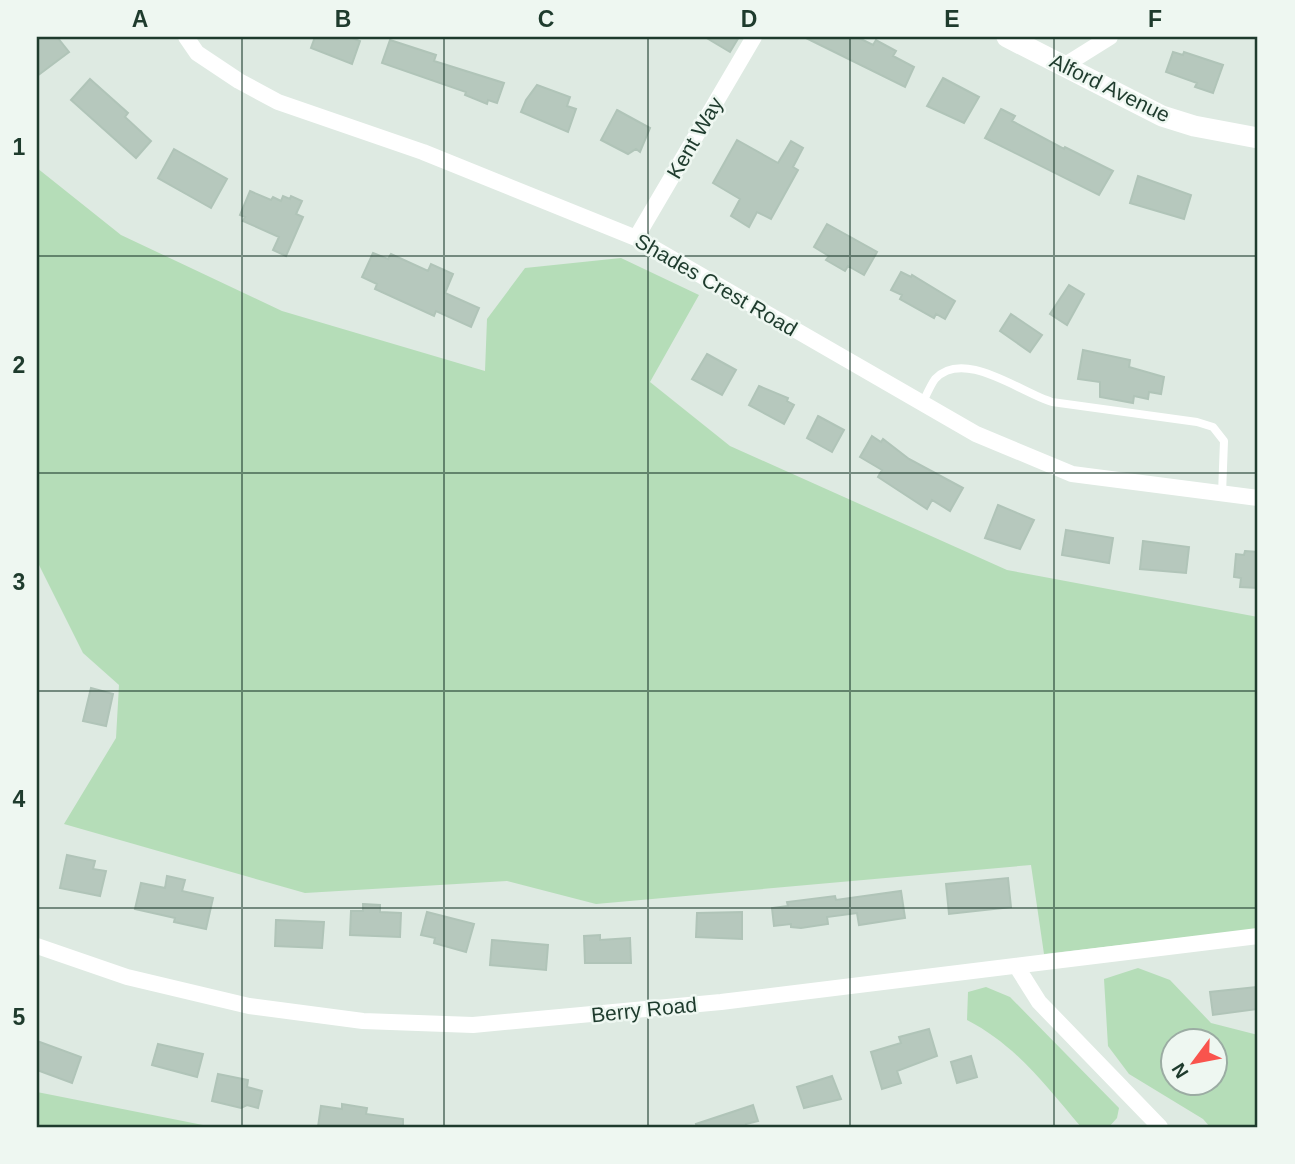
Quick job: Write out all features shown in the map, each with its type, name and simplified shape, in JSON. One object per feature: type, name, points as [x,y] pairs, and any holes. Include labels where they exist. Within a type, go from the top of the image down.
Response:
[{"type":"street","name":"Shades Crest Road","points":[[186,37],[197,53],[239,81],[278,102],[424,152],[635,238],[976,435],[1072,474],[1258,498]]},
{"type":"street","name":"Kent Way","points":[[635,238],[754,37]]},
{"type":"street","name":"Alford Avenue","points":[[1007,37],[1162,116],[1194,126],[1258,138]]},
{"type":"street","points":[[1062,67],[1110,37]]},
{"type":"street","name":"Berry Road","points":[[37,946],[127,977],[249,1006],[363,1021],[451,1025],[619,1013],[1258,936]]},
{"type":"street","points":[[1017,967],[1039,1002],[1160,1127]]},
{"type":"lane","points":[[922,404],[935,379],[950,370],[964,369],[983,371],[1032,396],[1052,402],[1197,422],[1213,427],[1224,441],[1222,494]]},
{"type":"green space","points":[[37,168],[121,235],[282,311],[485,371],[487,319],[525,268],[621,258],[699,295],[650,382],[730,446],[1007,570],[1258,617],[1258,929],[1044,954],[1031,865],[596,904],[507,881],[305,893],[64,824],[116,738],[119,685],[83,653],[37,561]]},
{"type":"green space","points":[[1138,968],[1170,980],[1211,1023],[1258,1035],[1258,1127],[1210,1127],[1203,1119],[1168,1098],[1228,1098],[1228,1028],[1158,1028],[1158,1092],[1129,1074],[1108,1046],[1104,979]]},
{"type":"green space","points":[[986,987],[1010,997],[1119,1108],[1117,1118],[1109,1127],[1081,1127],[1016,1054],[967,1020],[968,992]]},
{"type":"green space","points":[[37,1092],[213,1127],[37,1127]]},
{"type":"building","points":[[37,37],[57,37],[69,52],[37,76]]},
{"type":"building","points":[[315,37],[349,37],[360,41],[352,64],[311,48]]},
{"type":"building","points":[[705,37],[739,37],[730,52]]},
{"type":"building","points":[[804,37],[857,37],[873,45],[876,40],[896,51],[893,56],[914,67],[905,87]]},
{"type":"building","points":[[390,40],[436,55],[434,61],[504,83],[497,103],[488,100],[487,104],[465,95],[466,92],[382,63]]},
{"type":"building","points":[[1173,52],[1183,55],[1184,52],[1223,65],[1213,93],[1195,87],[1197,83],[1166,72]]},
{"type":"building","points":[[943,78],[979,97],[964,123],[927,106]]},
{"type":"building","points":[[90,79],[128,113],[125,117],[151,141],[136,158],[71,100]]},
{"type":"building","points":[[537,85],[570,97],[567,106],[576,109],[568,132],[521,112]]},
{"type":"building","points":[[1001,109],[1015,116],[1012,121],[1113,171],[1099,195],[985,138]]},
{"type":"building","points":[[617,110],[650,128],[640,152],[636,149],[628,154],[601,140]]},
{"type":"building","points":[[737,140],[778,163],[791,141],[803,148],[793,167],[798,170],[771,219],[757,212],[749,227],[731,216],[740,199],[713,183]]},
{"type":"building","points":[[174,149],[227,179],[211,208],[158,178]]},
{"type":"building","points":[[1138,176],[1191,195],[1184,219],[1130,203]]},
{"type":"building","points":[[250,191],[271,200],[273,197],[281,201],[283,196],[290,199],[291,196],[302,201],[296,214],[303,217],[286,256],[273,250],[279,237],[243,221],[245,217],[240,215]]},
{"type":"building","points":[[827,224],[877,252],[864,275],[848,266],[845,271],[826,260],[829,256],[814,247]]},
{"type":"building","points":[[373,253],[388,259],[391,254],[428,271],[431,264],[453,274],[445,293],[479,308],[471,327],[436,311],[434,316],[375,289],[377,284],[362,277]]},
{"type":"building","points":[[901,272],[911,277],[912,275],[955,301],[945,319],[936,314],[934,318],[900,299],[902,295],[891,290]]},
{"type":"building","points":[[1069,285],[1084,294],[1067,325],[1050,314]]},
{"type":"building","points":[[1011,314],[1042,335],[1030,352],[1000,331]]},
{"type":"building","points":[[1083,350],[1130,360],[1129,367],[1164,377],[1161,394],[1149,392],[1148,399],[1134,396],[1133,403],[1100,397],[1100,382],[1078,379]]},
{"type":"building","points":[[707,354],[736,370],[722,395],[692,379]]},
{"type":"building","points":[[759,386],[788,398],[787,401],[794,405],[784,424],[749,405]]},
{"type":"building","points":[[818,416],[844,430],[832,452],[807,438]]},
{"type":"building","points":[[872,436],[881,442],[883,439],[909,459],[963,488],[950,511],[932,500],[927,509],[878,477],[882,470],[860,457]]},
{"type":"building","points":[[998,505],[1034,520],[1020,549],[985,538]]},
{"type":"building","points":[[1066,530],[1113,538],[1109,563],[1062,555]]},
{"type":"building","points":[[1143,541],[1189,547],[1186,573],[1140,569]]},
{"type":"building","points":[[1245,551],[1258,552],[1258,588],[1240,587],[1241,578],[1234,577],[1236,554],[1244,555]]},
{"type":"building","points":[[91,688],[113,694],[106,726],[83,721]]},
{"type":"building","points":[[67,855],[95,861],[93,869],[106,871],[100,896],[60,888]]},
{"type":"building","points":[[167,876],[185,880],[182,891],[213,898],[206,929],[174,922],[175,918],[135,909],[141,883],[165,888]]},
{"type":"building","points":[[1008,878],[1011,907],[949,914],[946,884]]},
{"type":"building","points":[[901,891],[905,918],[859,925],[857,913],[827,917],[828,924],[801,928],[791,927],[791,924],[774,926],[772,908],[788,906],[787,902],[835,896],[836,900]]},
{"type":"building","points":[[363,904],[380,905],[380,912],[401,913],[400,937],[350,935],[351,911],[363,911]]},
{"type":"building","points":[[427,912],[474,924],[466,952],[434,943],[435,938],[421,935]]},
{"type":"building","points":[[742,912],[742,939],[696,937],[697,913]]},
{"type":"building","points":[[276,920],[324,922],[322,948],[275,946]]},
{"type":"building","points":[[600,935],[600,940],[630,938],[631,963],[585,963],[584,936]]},
{"type":"building","points":[[492,940],[548,945],[546,970],[490,965]]},
{"type":"building","points":[[1256,987],[1258,1009],[1213,1015],[1210,992]]},
{"type":"building","points":[[929,1029],[937,1056],[897,1071],[901,1083],[882,1089],[871,1052],[901,1043],[899,1037]]},
{"type":"building","points":[[37,1041],[81,1057],[72,1083],[37,1070]]},
{"type":"building","points":[[158,1044],[203,1054],[197,1077],[152,1065]]},
{"type":"building","points":[[971,1056],[977,1077],[957,1083],[951,1062]]},
{"type":"building","points":[[218,1074],[248,1080],[247,1087],[262,1091],[258,1108],[247,1105],[241,1108],[212,1101]]},
{"type":"building","points":[[832,1076],[841,1099],[804,1108],[797,1087]]},
{"type":"building","points":[[342,1104],[367,1108],[366,1114],[403,1119],[403,1127],[318,1127],[321,1106],[342,1109]]},
{"type":"building","points":[[753,1105],[758,1121],[746,1124],[747,1127],[697,1127],[696,1124]]}]
